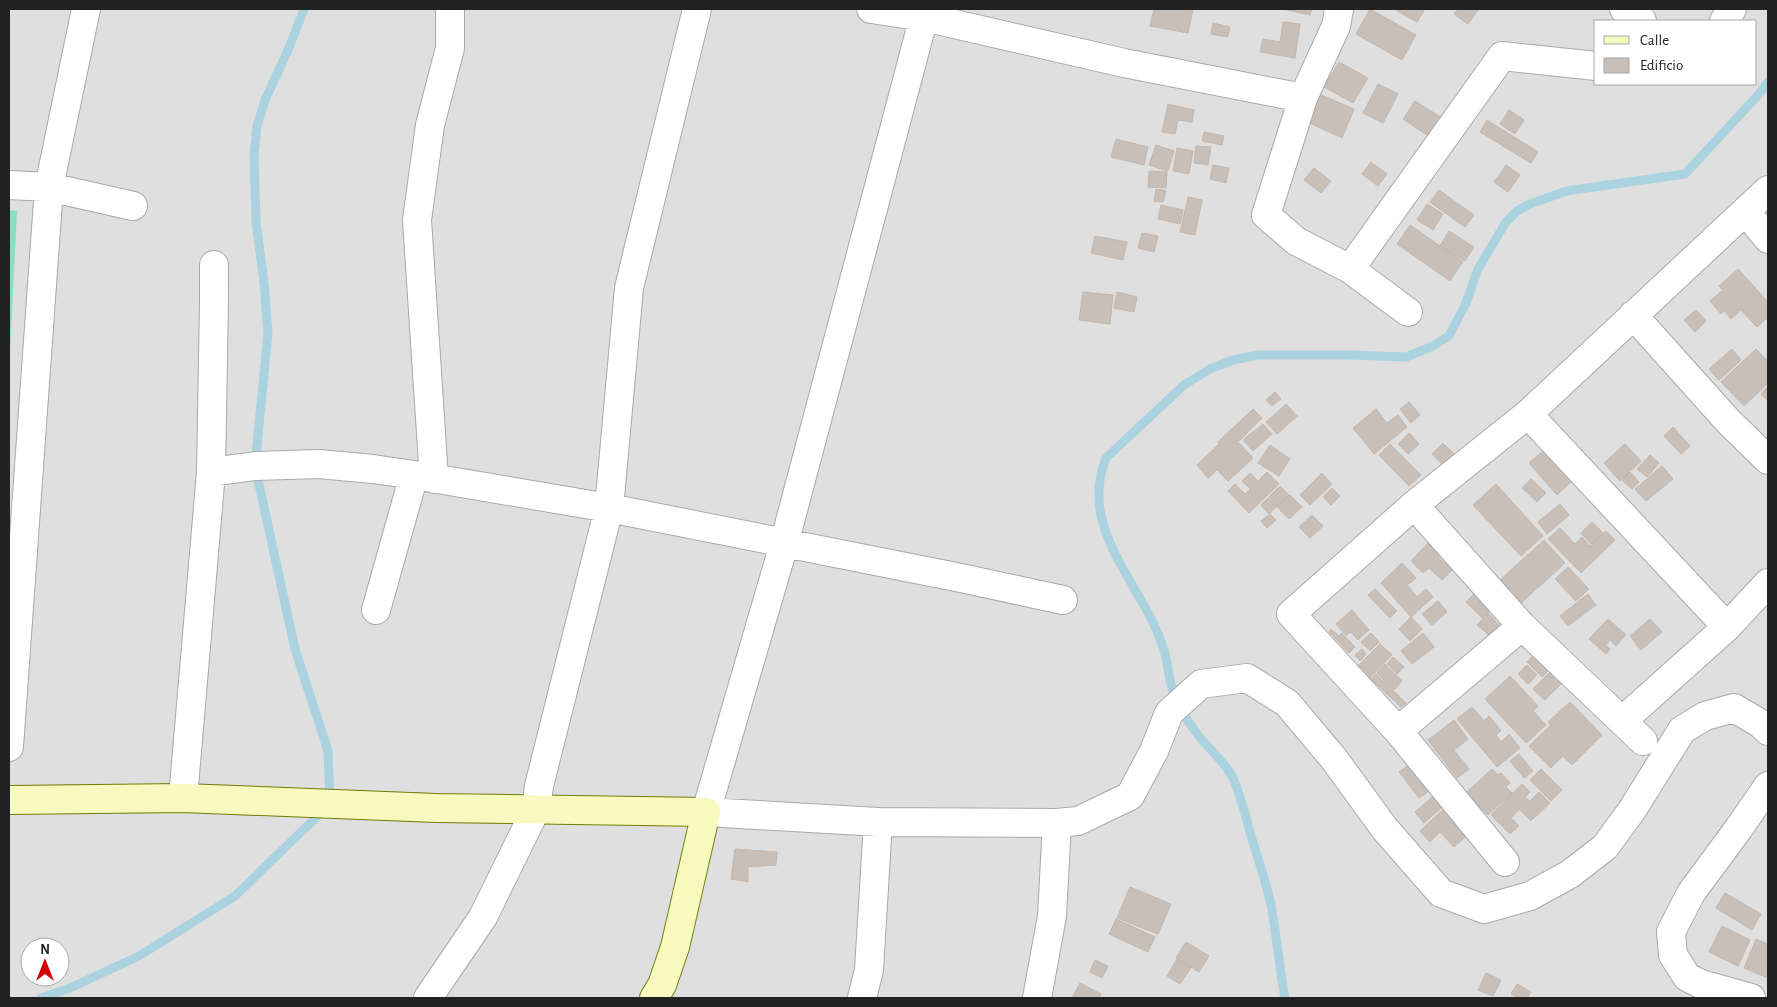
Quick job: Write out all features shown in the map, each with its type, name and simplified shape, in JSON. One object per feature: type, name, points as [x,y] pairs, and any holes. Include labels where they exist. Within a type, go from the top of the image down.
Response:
[{"type":"street","points":[[9,747],[49,187],[86,9]]},
{"type":"street","points":[[376,610],[424,477],[417,220],[430,125],[450,48],[450,9]]},
{"type":"street","points":[[428,998],[483,917],[536,809],[539,786],[609,508],[629,288],[697,9]]},
{"type":"street","points":[[871,9],[925,13],[1124,63],[1303,98]]},
{"type":"street","points":[[1624,9],[1640,20]]},
{"type":"street","points":[[1725,20],[1732,9]]},
{"type":"street","points":[[654,998],[662,985],[675,947],[706,812],[784,544],[925,13]]},
{"type":"street","points":[[1342,14],[1303,98],[1266,215],[1296,241],[1350,269],[1408,312]]},
{"type":"street","points":[[1350,269],[1502,56],[1594,66]]},
{"type":"street","points":[[9,185],[49,187],[132,206]]},
{"type":"street","points":[[1505,862],[1398,731],[1291,614],[1414,505],[1528,414],[1768,190]]},
{"type":"street","points":[[1746,212],[1768,239]]},
{"type":"street","points":[[183,798],[211,472],[214,265]]},
{"type":"street","points":[[1633,315],[1728,421],[1768,460]]},
{"type":"street","points":[[1528,414],[1727,627]]},
{"type":"street","points":[[211,472],[255,466],[319,464],[373,469],[609,508],[1063,600]]},
{"type":"street","points":[[1414,505],[1522,626],[1643,741]]},
{"type":"street","points":[[1622,721],[1727,627],[1768,583]]},
{"type":"street","points":[[1398,731],[1522,626]]},
{"type":"street","points":[[9,800],[183,798],[407,807],[706,812],[878,822],[1068,822],[1130,796],[1154,751],[1169,713],[1201,684],[1247,678],[1287,703],[1334,759],[1384,829],[1441,893],[1484,909],[1530,896],[1570,874],[1604,847],[1632,810],[1682,730],[1705,716],[1734,708],[1761,724],[1768,731]]},
{"type":"street","points":[[1751,998],[1694,986],[1673,955],[1671,932],[1690,893],[1740,828],[1768,786]]},
{"type":"street","points":[[862,998],[870,970],[878,822]]},
{"type":"street","points":[[1037,998],[1068,822]]},
{"type":"shaded area","points":[[9,9],[1768,9],[1768,998],[9,998]]},
{"type":"green space","points":[[9,210],[17,211],[10,354],[9,354]]},
{"type":"building","points":[[1154,9],[1193,9],[1188,33],[1150,26]]},
{"type":"building","points":[[1283,9],[1312,9],[1310,15]]},
{"type":"building","points":[[1370,9],[1416,35],[1402,60],[1356,34]]},
{"type":"building","points":[[1394,9],[1425,9],[1417,22]]},
{"type":"building","points":[[1458,9],[1479,9],[1468,24],[1454,14]]},
{"type":"building","points":[[1283,22],[1300,24],[1295,58],[1260,52],[1263,39],[1280,42]]},
{"type":"building","points":[[1213,23],[1230,27],[1228,37],[1211,34]]},
{"type":"building","points":[[1339,62],[1368,78],[1353,103],[1324,87]]},
{"type":"building","points":[[1378,84],[1398,94],[1383,123],[1363,113]]},
{"type":"building","points":[[1319,94],[1354,109],[1342,138],[1307,122]]},
{"type":"building","points":[[1415,101],[1444,119],[1430,137],[1403,119]]},
{"type":"building","points":[[1168,104],[1194,110],[1192,122],[1178,120],[1175,134],[1162,132]]},
{"type":"building","points":[[1509,110],[1524,120],[1515,134],[1500,124]]},
{"type":"building","points":[[1487,120],[1538,152],[1531,163],[1480,132]]},
{"type":"building","points":[[1204,132],[1224,136],[1222,145],[1202,141]]},
{"type":"building","points":[[1116,139],[1148,147],[1144,165],[1111,157]]},
{"type":"building","points":[[1156,145],[1174,151],[1168,171],[1149,165]]},
{"type":"building","points":[[1196,146],[1211,147],[1208,165],[1194,163]]},
{"type":"building","points":[[1177,148],[1193,151],[1189,174],[1173,171]]},
{"type":"building","points":[[1371,162],[1387,174],[1378,186],[1362,174]]},
{"type":"building","points":[[1213,165],[1229,168],[1226,183],[1210,179]]},
{"type":"building","points":[[1506,165],[1520,175],[1508,192],[1494,182]]},
{"type":"building","points":[[1314,168],[1331,181],[1321,193],[1304,180]]},
{"type":"building","points":[[1149,171],[1167,172],[1166,188],[1148,187]]},
{"type":"building","points":[[1156,189],[1166,191],[1163,202],[1154,201]]},
{"type":"building","points":[[1439,190],[1474,215],[1465,227],[1430,202]]},
{"type":"building","points":[[1188,197],[1202,200],[1195,235],[1180,232]]},
{"type":"building","points":[[1427,204],[1443,214],[1433,230],[1417,220]]},
{"type":"building","points":[[1161,205],[1183,210],[1180,224],[1158,219]]},
{"type":"building","points":[[1410,225],[1463,262],[1450,281],[1397,244]]},
{"type":"building","points":[[1449,231],[1474,247],[1465,261],[1440,246]]},
{"type":"building","points":[[1142,233],[1158,236],[1154,252],[1138,248]]},
{"type":"building","points":[[1095,236],[1127,242],[1123,260],[1091,253]]},
{"type":"building","points":[[1738,269],[1768,302],[1768,317],[1757,327],[1741,310],[1731,319],[1724,310],[1721,314],[1710,301],[1723,290],[1719,286]]},
{"type":"building","points":[[1083,292],[1113,295],[1110,324],[1079,320]]},
{"type":"building","points":[[1117,292],[1137,297],[1134,312],[1114,308]]},
{"type":"building","points":[[1696,310],[1706,321],[1695,332],[1684,320]]},
{"type":"building","points":[[1732,349],[1741,360],[1719,380],[1709,369]]},
{"type":"building","points":[[1756,349],[1768,361],[1768,383],[1744,406],[1721,382]]},
{"type":"building","points":[[1768,386],[1768,401],[1761,394]]},
{"type":"building","points":[[1275,392],[1281,399],[1272,406],[1266,400]]},
{"type":"building","points":[[1409,402],[1420,415],[1411,423],[1400,409]]},
{"type":"building","points":[[1286,404],[1297,416],[1277,434],[1266,422]]},
{"type":"building","points":[[1253,409],[1262,418],[1238,442],[1253,458],[1228,481],[1217,470],[1208,478],[1197,465]]},
{"type":"building","points":[[1376,409],[1387,423],[1398,415],[1407,427],[1374,454],[1353,428]]},
{"type":"building","points":[[1263,424],[1272,434],[1253,451],[1243,440]]},
{"type":"building","points":[[1673,427],[1690,446],[1681,454],[1664,436]]},
{"type":"building","points":[[1409,433],[1419,444],[1408,454],[1398,444]]},
{"type":"building","points":[[1443,443],[1454,454],[1443,465],[1432,454]]},
{"type":"building","points":[[1390,444],[1421,475],[1409,486],[1379,455]]},
{"type":"building","points":[[1625,444],[1641,461],[1620,481],[1604,463]]},
{"type":"building","points":[[1270,445],[1290,459],[1279,476],[1258,463]]},
{"type":"building","points":[[1550,445],[1578,475],[1557,495],[1529,463]]},
{"type":"building","points":[[1650,455],[1659,463],[1647,477],[1637,469]]},
{"type":"building","points":[[1662,466],[1673,479],[1646,501],[1635,489]]},
{"type":"building","points":[[1267,472],[1279,484],[1249,513],[1228,491],[1235,484],[1245,494],[1250,489],[1242,481],[1250,473],[1258,481]]},
{"type":"building","points":[[1630,472],[1639,482],[1632,489],[1622,480]]},
{"type":"building","points":[[1322,473],[1332,484],[1310,505],[1300,495]]},
{"type":"building","points":[[1531,479],[1546,493],[1537,502],[1522,488]]},
{"type":"building","points":[[1496,484],[1543,536],[1521,556],[1473,505]]},
{"type":"building","points":[[1280,486],[1289,495],[1278,506],[1269,497]]},
{"type":"building","points":[[1332,488],[1340,496],[1331,505],[1323,497]]},
{"type":"building","points":[[1290,495],[1302,507],[1289,519],[1277,507]]},
{"type":"building","points":[[1268,498],[1277,506],[1269,514],[1261,505]]},
{"type":"building","points":[[1560,504],[1569,515],[1547,534],[1538,522]]},
{"type":"building","points":[[1270,514],[1276,520],[1267,528],[1261,521]]},
{"type":"building","points":[[1312,515],[1323,526],[1310,538],[1299,527]]},
{"type":"building","points":[[1592,522],[1603,533],[1591,544],[1581,533]]},
{"type":"building","points":[[1560,528],[1575,544],[1582,537],[1590,546],[1606,531],[1615,540],[1581,573],[1548,539]]},
{"type":"building","points":[[1544,540],[1565,563],[1521,603],[1500,580]]},
{"type":"building","points":[[1430,541],[1443,553],[1438,557],[1452,570],[1442,580],[1429,568],[1423,573],[1411,561]]},
{"type":"building","points":[[1402,563],[1416,578],[1407,585],[1417,597],[1426,589],[1433,597],[1411,617],[1381,583]]},
{"type":"building","points":[[1568,567],[1589,589],[1576,601],[1555,579]]},
{"type":"building","points":[[1375,589],[1397,611],[1390,618],[1368,595]]},
{"type":"building","points":[[1477,591],[1493,608],[1482,618],[1466,602]]},
{"type":"building","points":[[1588,594],[1596,605],[1568,626],[1560,616]]},
{"type":"building","points":[[1438,601],[1447,612],[1432,625],[1422,614]]},
{"type":"building","points":[[1352,610],[1369,630],[1358,640],[1351,632],[1346,635],[1336,624]]},
{"type":"building","points":[[1488,613],[1499,625],[1489,635],[1477,625]]},
{"type":"building","points":[[1411,617],[1422,629],[1410,641],[1399,629]]},
{"type":"building","points":[[1608,619],[1626,635],[1616,646],[1610,640],[1606,645],[1610,649],[1606,654],[1589,639]]},
{"type":"building","points":[[1650,619],[1662,632],[1641,650],[1630,636]]},
{"type":"building","points":[[1331,629],[1339,636],[1342,633],[1355,647],[1349,653],[1329,632]]},
{"type":"building","points":[[1371,633],[1379,642],[1370,651],[1361,642]]},
{"type":"building","points":[[1423,633],[1434,647],[1412,664],[1401,651]]},
{"type":"building","points":[[1380,644],[1392,655],[1370,678],[1358,666]]},
{"type":"building","points":[[1362,649],[1366,654],[1360,661],[1355,655]]},
{"type":"building","points":[[1535,654],[1550,669],[1542,677],[1527,662]]},
{"type":"building","points":[[1393,657],[1404,667],[1397,674],[1387,664]]},
{"type":"building","points":[[1385,664],[1402,681],[1394,690],[1377,673]]},
{"type":"building","points":[[1527,665],[1537,675],[1528,684],[1518,674]]},
{"type":"building","points":[[1551,671],[1563,682],[1545,700],[1533,689]]},
{"type":"building","points":[[1376,674],[1406,703],[1401,707],[1371,679]]},
{"type":"building","points":[[1510,676],[1538,706],[1533,711],[1546,725],[1526,743],[1485,699]]},
{"type":"building","points":[[1570,702],[1602,735],[1572,765],[1563,756],[1551,768],[1529,746],[1551,725],[1548,722]]},
{"type":"building","points":[[1472,707],[1484,721],[1489,716],[1501,731],[1496,735],[1501,742],[1509,734],[1520,748],[1497,767],[1457,719]]},
{"type":"building","points":[[1454,720],[1468,739],[1454,750],[1469,769],[1457,778],[1428,740]]},
{"type":"building","points":[[1519,754],[1533,771],[1524,778],[1510,761]]},
{"type":"building","points":[[1412,763],[1431,790],[1419,798],[1399,772]]},
{"type":"building","points":[[1492,769],[1498,775],[1501,773],[1510,783],[1506,787],[1512,793],[1488,815],[1466,793]]},
{"type":"building","points":[[1541,769],[1562,790],[1551,801],[1530,780]]},
{"type":"building","points":[[1522,784],[1530,792],[1525,797],[1530,801],[1539,792],[1550,803],[1531,821],[1519,809],[1511,818],[1519,826],[1510,834],[1491,815]]},
{"type":"building","points":[[1437,793],[1446,804],[1424,823],[1415,812]]},
{"type":"building","points":[[1447,806],[1472,831],[1454,847],[1440,832],[1430,842],[1420,831]]},
{"type":"building","points":[[735,849],[777,852],[776,865],[748,867],[748,882],[731,879]]},
{"type":"building","points":[[1130,887],[1171,904],[1158,934],[1117,918]]},
{"type":"building","points":[[1725,893],[1761,914],[1752,930],[1716,908]]},
{"type":"building","points":[[1116,919],[1155,937],[1148,952],[1109,934]]},
{"type":"building","points":[[1722,926],[1750,940],[1738,966],[1709,952]]},
{"type":"building","points":[[1756,939],[1768,944],[1768,978],[1744,968]]},
{"type":"building","points":[[1186,942],[1209,956],[1199,972],[1176,958]]},
{"type":"building","points":[[1177,959],[1191,968],[1180,984],[1167,976]]},
{"type":"building","points":[[1095,960],[1108,966],[1102,978],[1090,972]]},
{"type":"building","points":[[1486,973],[1501,980],[1493,996],[1478,990]]},
{"type":"building","points":[[1080,983],[1101,994],[1099,998],[1072,998]]},
{"type":"building","points":[[1517,984],[1531,992],[1527,998],[1518,998],[1511,994]]},
{"type":"waterway","points":[[41,998],[70,988],[139,956],[235,896],[330,804],[328,751],[295,649],[255,466],[268,333],[256,221],[254,156],[257,126],[265,100],[289,48],[304,9]]},
{"type":"waterway","points":[[1285,998],[1271,905],[1236,785],[1229,771],[1197,734],[1179,705],[1171,686],[1163,647],[1154,624],[1116,556],[1106,533],[1100,509],[1099,484],[1106,458],[1184,385],[1210,369],[1233,360],[1258,355],[1406,357],[1433,346],[1449,336],[1466,303],[1478,269],[1506,222],[1517,211],[1566,191],[1685,174],[1768,82]]}]
